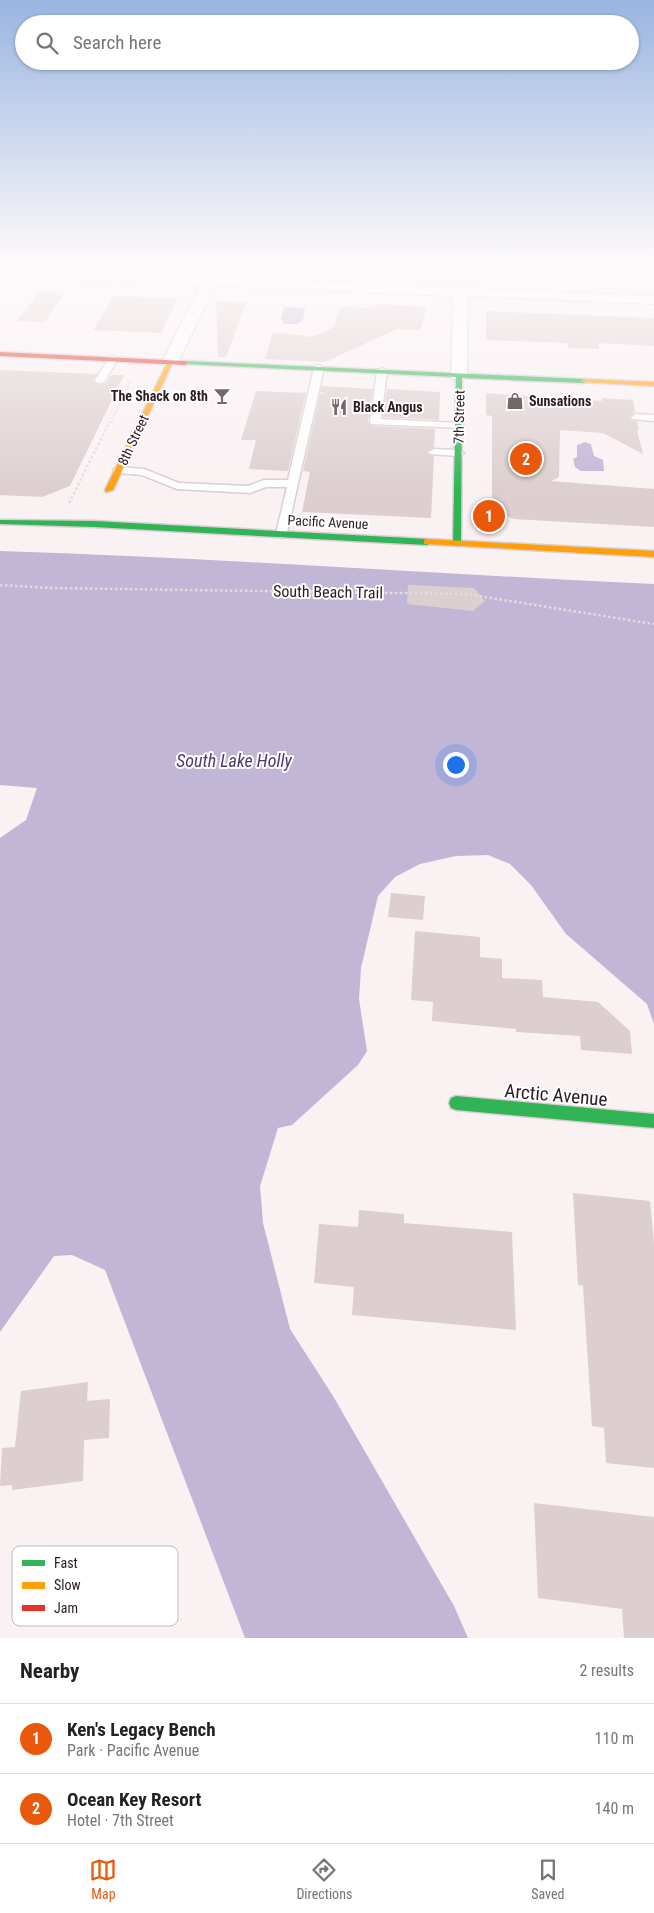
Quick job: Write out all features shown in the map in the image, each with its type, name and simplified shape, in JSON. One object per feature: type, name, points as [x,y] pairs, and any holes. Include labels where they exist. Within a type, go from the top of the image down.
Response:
[{"type":"main road","points":[[0,354],[382,371],[653,387]]},
{"type":"main road","name":"8th Street","points":[[109,490],[170,362]]},
{"type":"main road","name":"7th Street","points":[[457,543],[459,375]]},
{"type":"main road","name":"Pacific Avenue","points":[[0,522],[94,524],[654,554]]},
{"type":"main road","name":"Arctic Avenue","points":[[456,1103],[654,1121]]},
{"type":"street","name":"8th Street","points":[[170,362],[182,338]]},
{"type":"street","name":"7th Street","points":[[459,375],[460,338]]},
{"type":"lane","points":[[100,380],[113,359]]},
{"type":"lane","points":[[282,534],[319,368]]},
{"type":"lane","points":[[382,371],[375,422],[459,426]]},
{"type":"lane","points":[[636,417],[654,418]]},
{"type":"lane","points":[[434,452],[458,453]]},
{"type":"lane","points":[[119,470],[144,472],[177,486],[250,490],[264,483],[293,484]]},
{"type":"path","points":[[68,504],[134,373]]},
{"type":"path","name":"South Beach Trail","points":[[0,586],[77,589],[466,594],[654,624]]},
{"type":"water","points":[[585,442],[591,444],[594,456],[603,460],[604,471],[581,471],[575,467],[573,459],[577,457],[577,445]]},
{"type":"water","name":"South Lake Holly","points":[[0,551],[654,584],[654,1024],[647,1004],[566,934],[531,885],[510,864],[488,855],[456,856],[420,864],[395,877],[378,896],[361,968],[359,999],[367,1051],[358,1065],[292,1125],[278,1128],[260,1186],[263,1223],[290,1329],[333,1396],[454,1606],[468,1638],[245,1638],[105,1270],[72,1255],[54,1256],[0,1332],[0,838],[26,820],[37,788],[0,785]]},
{"type":"building","points":[[217,338],[233,338],[226,357],[218,357]]},
{"type":"building","points":[[271,338],[376,338],[325,362],[265,359]]},
{"type":"building","points":[[486,338],[654,338],[654,346],[598,343],[599,349],[568,348],[568,343],[486,340]]},
{"type":"building","points":[[0,370],[97,374],[93,381],[100,385],[106,383],[111,375],[124,375],[70,486],[42,497],[0,495]]},
{"type":"building","points":[[322,386],[373,389],[368,422],[371,426],[435,429],[434,447],[426,452],[434,456],[431,518],[302,512],[310,472],[303,471],[320,394],[325,394],[320,392]]},
{"type":"building","points":[[387,389],[440,392],[439,420],[383,417]]},
{"type":"building","points":[[256,391],[306,393],[288,471],[249,469],[256,440],[241,440]]},
{"type":"building","points":[[486,393],[602,401],[602,398],[633,400],[635,412],[629,418],[632,421],[637,421],[639,431],[637,431],[643,454],[603,433],[560,430],[559,477],[551,481],[654,489],[654,527],[513,519],[492,507],[492,416],[486,415]]},
{"type":"building","points":[[408,585],[474,588],[485,601],[473,611],[407,604]]},
{"type":"building","points":[[391,893],[425,896],[423,920],[388,917]]},
{"type":"building","points":[[415,931],[480,937],[480,957],[502,959],[502,978],[542,980],[543,997],[598,1002],[630,1031],[632,1054],[581,1050],[580,1036],[516,1032],[516,1029],[432,1021],[433,1002],[411,1000]]},
{"type":"building","points":[[573,1193],[650,1201],[654,1243],[654,1468],[606,1463],[604,1428],[592,1426],[583,1286],[578,1285]]},
{"type":"building","points":[[359,1210],[404,1214],[404,1223],[512,1232],[516,1330],[352,1315],[354,1287],[314,1283],[319,1224],[358,1227]]},
{"type":"building","points":[[88,1382],[87,1401],[110,1399],[109,1438],[84,1440],[83,1481],[12,1490],[12,1485],[0,1486],[2,1448],[15,1447],[21,1391]]},
{"type":"building","points":[[534,1503],[654,1517],[654,1638],[624,1638],[622,1609],[538,1598]]},
{"type":"traffic: fast","points":[[185,363],[584,381]]},
{"type":"traffic: fast","points":[[457,543],[459,375]]},
{"type":"traffic: fast","points":[[0,522],[94,524],[427,542]]},
{"type":"traffic: fast","points":[[456,1103],[654,1121]]},
{"type":"traffic: slow","points":[[109,490],[170,362]]},
{"type":"traffic: slow","points":[[584,381],[654,384]]},
{"type":"traffic: slow","points":[[427,542],[654,554]]},
{"type":"traffic: jam","points":[[0,354],[185,363]]},
{"type":"place","name":"The Shack on 8th","points":[[222,396]]},
{"type":"place","name":"Sunsations","points":[[515,401]]},
{"type":"place","name":"Black Angus","points":[[339,407]]},
{"type":"place","name":"Ocean Key Resort","points":[[526,459]]},
{"type":"place","name":"Ken's Legacy Bench","points":[[489,516]]}]
